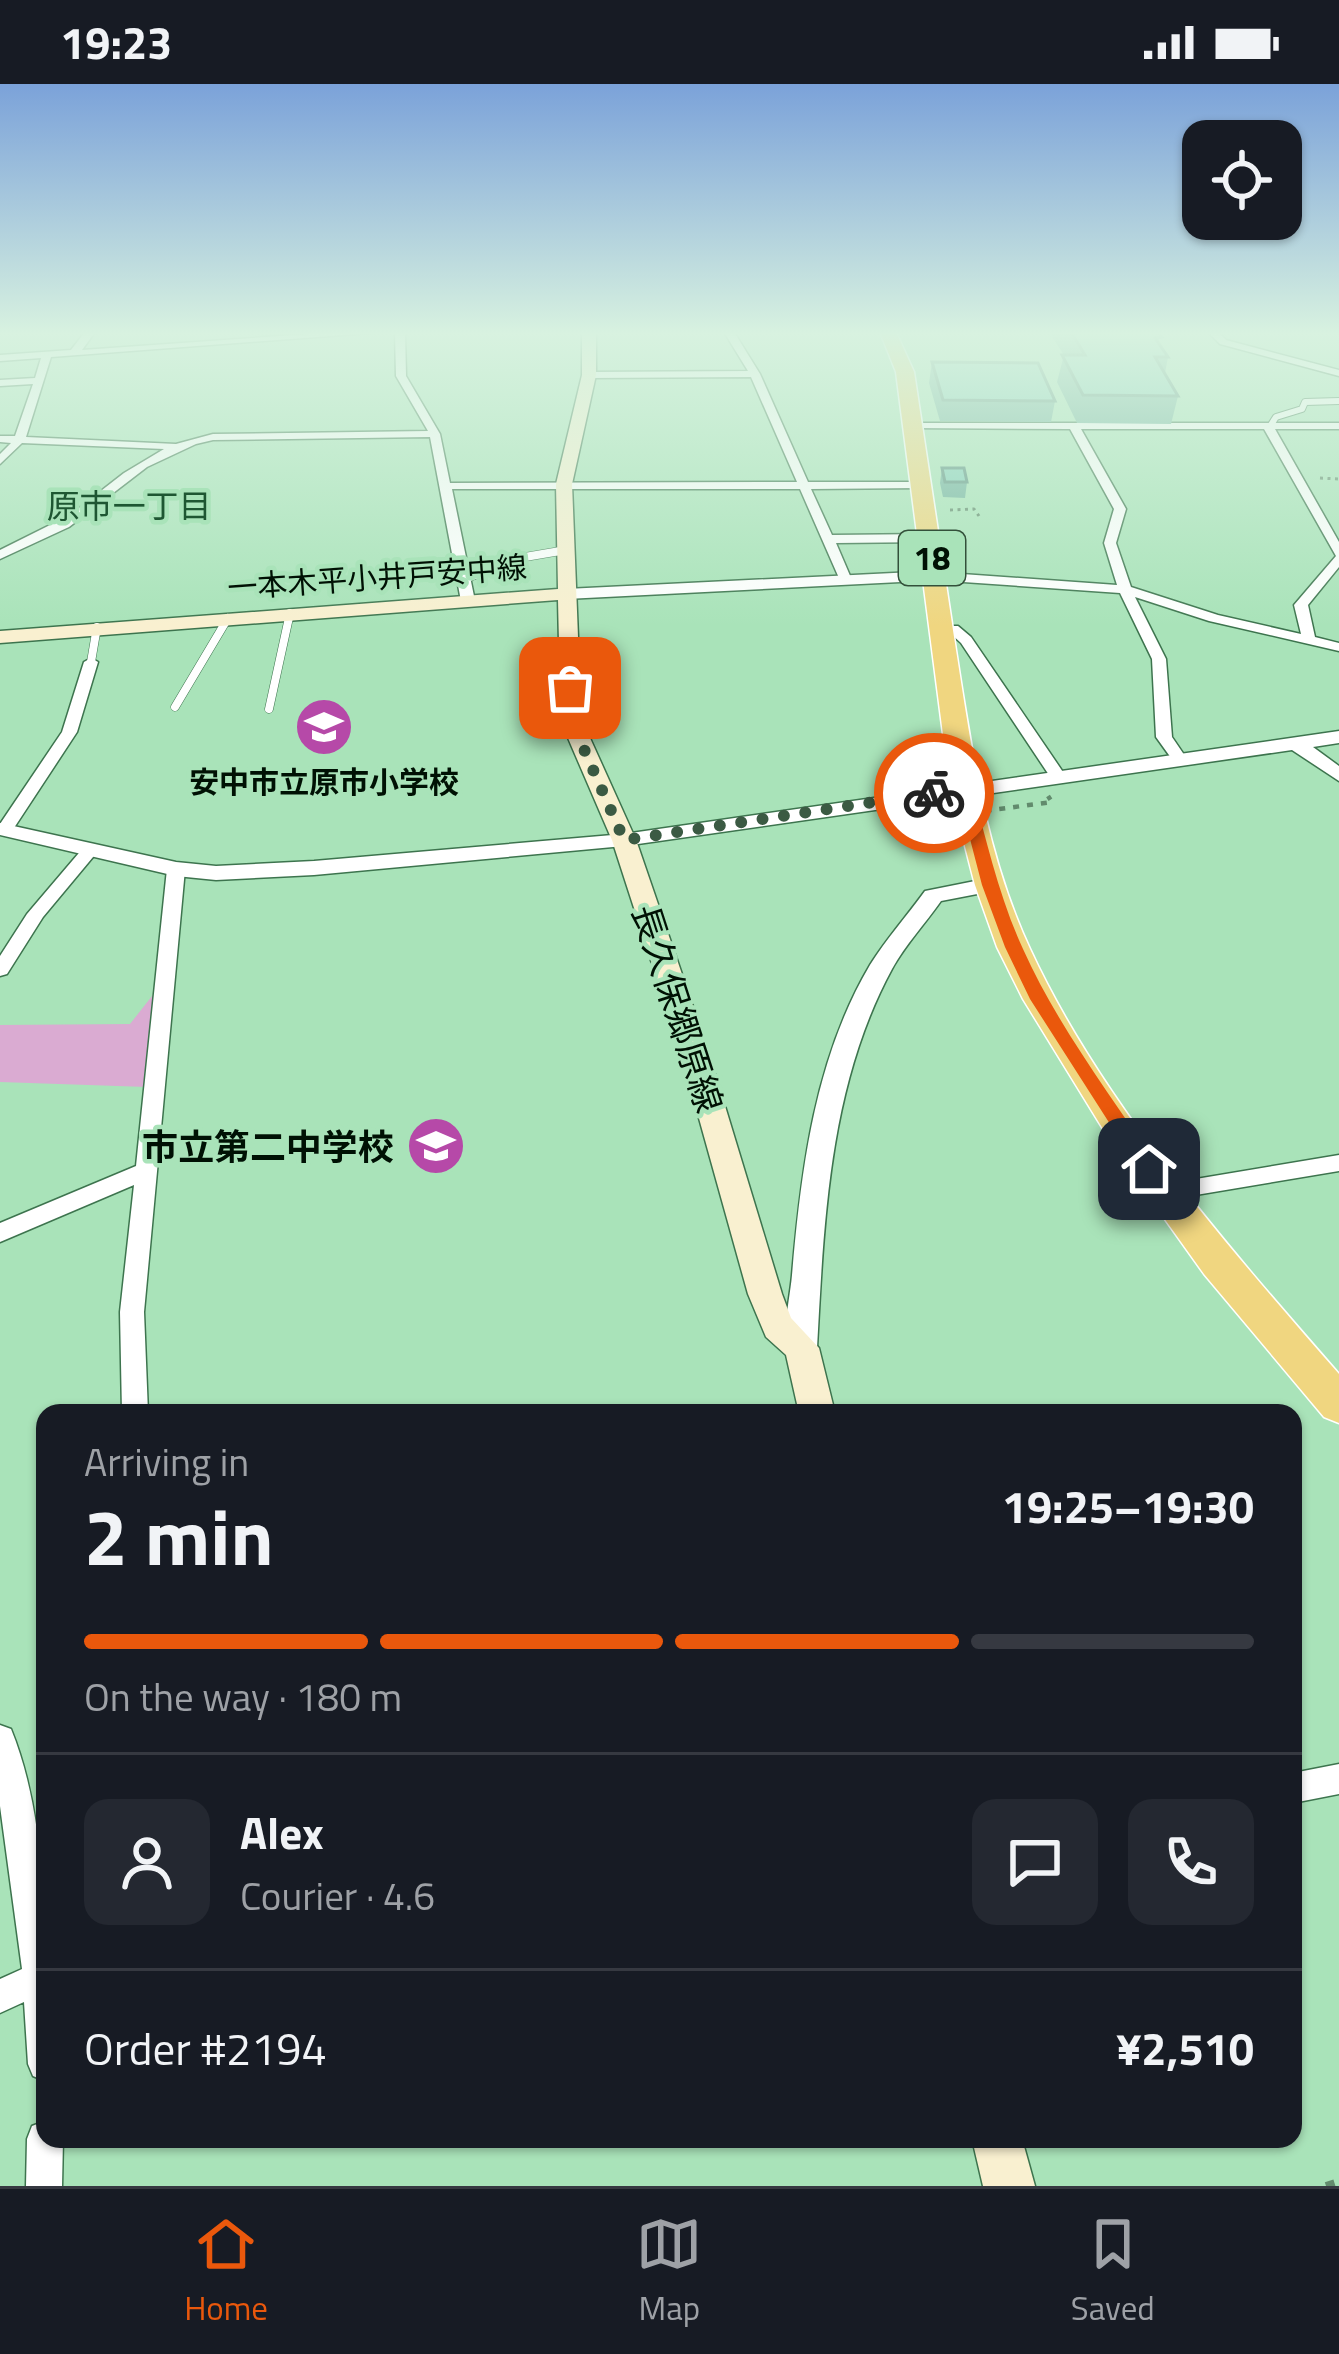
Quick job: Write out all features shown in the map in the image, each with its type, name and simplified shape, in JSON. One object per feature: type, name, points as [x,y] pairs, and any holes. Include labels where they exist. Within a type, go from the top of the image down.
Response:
[{"type":"highway","name":"18","points":[[914,430],[964,788],[990,885],[1039,999],[1166,1192],[1218,1262],[1339,1405]]},
{"type":"main road","name":"一本木平小井戸安中線","points":[[0,638],[566,594],[564,484],[577,430]]},
{"type":"main road","name":"長久保郷原線","points":[[566,594],[570,688],[579,738],[624,840],[694,1050],[765,1294],[778,1327],[802,1348],[815,1404]]},
{"type":"main road","points":[[999,2148],[1009,2186]]},
{"type":"street","points":[[0,461],[23,430]]},
{"type":"street","points":[[433,430],[468,601]]},
{"type":"street","points":[[781,430],[845,578]]},
{"type":"street","points":[[1076,430],[1120,509],[1110,543],[1125,590],[1160,659],[1164,737],[1179,759]]},
{"type":"street","points":[[1271,430],[1301,488],[1319,510],[1339,556],[1301,605],[1309,640]]},
{"type":"street","points":[[0,439],[173,446],[212,437],[435,434]]},
{"type":"street","points":[[0,555],[81,514],[130,470],[173,446]]},
{"type":"street","points":[[446,486],[922,485]]},
{"type":"street","points":[[829,538],[930,538]]},
{"type":"street","points":[[566,594],[934,576],[1125,590],[1339,647]]},
{"type":"street","points":[[942,629],[953,628],[966,640],[1052,786]]},
{"type":"street","points":[[92,662],[86,700],[71,737],[2,830],[176,869],[216,873],[624,840],[964,788],[1052,786],[1179,759],[1339,737]]},
{"type":"street","points":[[1295,743],[1339,775]]},
{"type":"street","points":[[0,970],[36,914],[90,850]]},
{"type":"street","points":[[135,1404],[132,1312],[176,869]]},
{"type":"street","points":[[802,1348],[812,1202],[828,1112],[863,1010],[879,971],[933,896],[990,885]]},
{"type":"street","points":[[0,1233],[148,1170]]},
{"type":"street","points":[[1166,1192],[1334,1170]]},
{"type":"street","points":[[0,1740],[10,1768],[36,1939]]},
{"type":"street","points":[[1302,1786],[1339,1779]]},
{"type":"street","points":[[0,1996],[36,1981]]},
{"type":"street","points":[[44,2186],[45,2148]]},
{"type":"lane","points":[[464,579],[525,557],[566,550]]},
{"type":"lane","points":[[269,709],[290,614]]},
{"type":"lane","points":[[175,707],[228,618]]},
{"type":"lane","points":[[92,662],[97,628]]},
{"type":"path","points":[[927,511],[974,509],[979,516]]},
{"type":"path","points":[[891,818],[894,823],[1052,802],[1052,786]]},
{"type":"path","points":[[1326,2186],[1339,2182]]},
{"type":"shaded area","points":[[156,991],[147,1087],[0,1082],[0,1025],[130,1024]]},
{"type":"building","points":[[942,468],[964,468],[967,482],[945,482]]},
{"type":"way so far","points":[[570,688],[579,738],[624,840],[934,793]]},
{"type":"place","name":"安中市立原市小学校","points":[[324,727]]},
{"type":"place","name":"市立第二中学校","points":[[436,1146]]},
{"type":"district","name":"原市一丁目","points":[[129,506]]},
{"type":"route","points":[[934,793],[964,788],[990,885],[1013,947],[1039,999],[1149,1169]]}]
